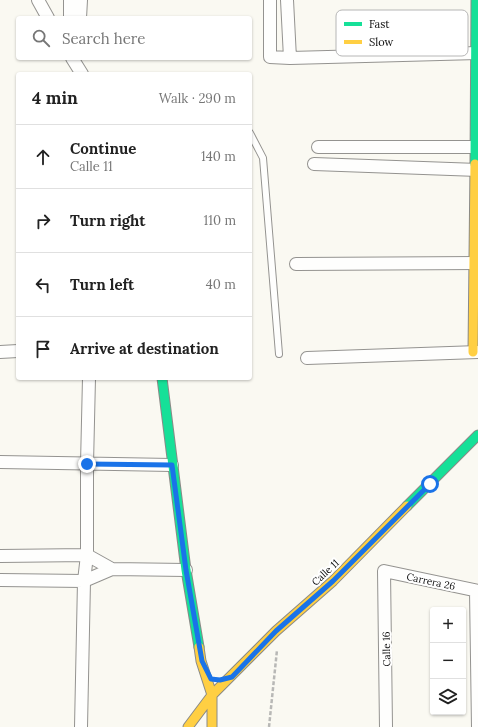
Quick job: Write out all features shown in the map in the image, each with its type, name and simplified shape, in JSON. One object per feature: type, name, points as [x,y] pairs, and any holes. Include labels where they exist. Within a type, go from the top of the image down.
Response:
[{"type":"street","points":[[38,0],[47,16]]},
{"type":"street","points":[[70,0],[70,16]]},
{"type":"street","points":[[80,16],[81,0]]},
{"type":"street","points":[[270,0],[270,57],[290,58],[365,56]]},
{"type":"street","points":[[288,0],[290,58]]},
{"type":"street","points":[[307,358],[476,352],[476,0]]},
{"type":"street","points":[[318,147],[476,146]]},
{"type":"street","points":[[314,164],[476,170]]},
{"type":"street","points":[[296,264],[476,263]]},
{"type":"street","points":[[0,352],[16,352]]},
{"type":"street","points":[[81,727],[84,581],[87,555],[89,380]]},
{"type":"street","points":[[162,380],[186,570],[202,661],[212,695],[212,727]]},
{"type":"street","name":"Calle 11","points":[[188,727],[212,695],[232,677],[276,631],[333,581],[478,435]]},
{"type":"street","points":[[0,462],[172,465]]},
{"type":"street","points":[[0,556],[87,555],[112,569]]},
{"type":"street","points":[[0,580],[84,581],[112,569],[186,570]]},
{"type":"street","name":"Carrera 26","points":[[384,572],[477,591]]},
{"type":"street","name":"Calle 16","points":[[384,572],[386,727]]},
{"type":"street","points":[[477,591],[478,727]]},
{"type":"street","points":[[202,661],[211,679],[220,680],[232,677]]},
{"type":"lane","points":[[252,137],[263,158],[279,354]]},
{"type":"path","points":[[269,727],[277,651],[276,631]]},
{"type":"traffic: fast","points":[[475,164],[476,0]]},
{"type":"traffic: fast","points":[[162,380],[186,570],[199,647]]},
{"type":"traffic: fast","points":[[407,506],[478,435]]},
{"type":"traffic: slow","points":[[473,352],[475,164]]},
{"type":"traffic: slow","points":[[188,727],[212,695],[276,631],[333,581],[407,506]]},
{"type":"traffic: slow","points":[[199,647],[201,661],[212,695],[212,727]]},
{"type":"route","points":[[87,464],[172,465],[186,570],[202,661],[211,679],[220,680],[232,677],[276,631],[333,581],[430,484]]}]
